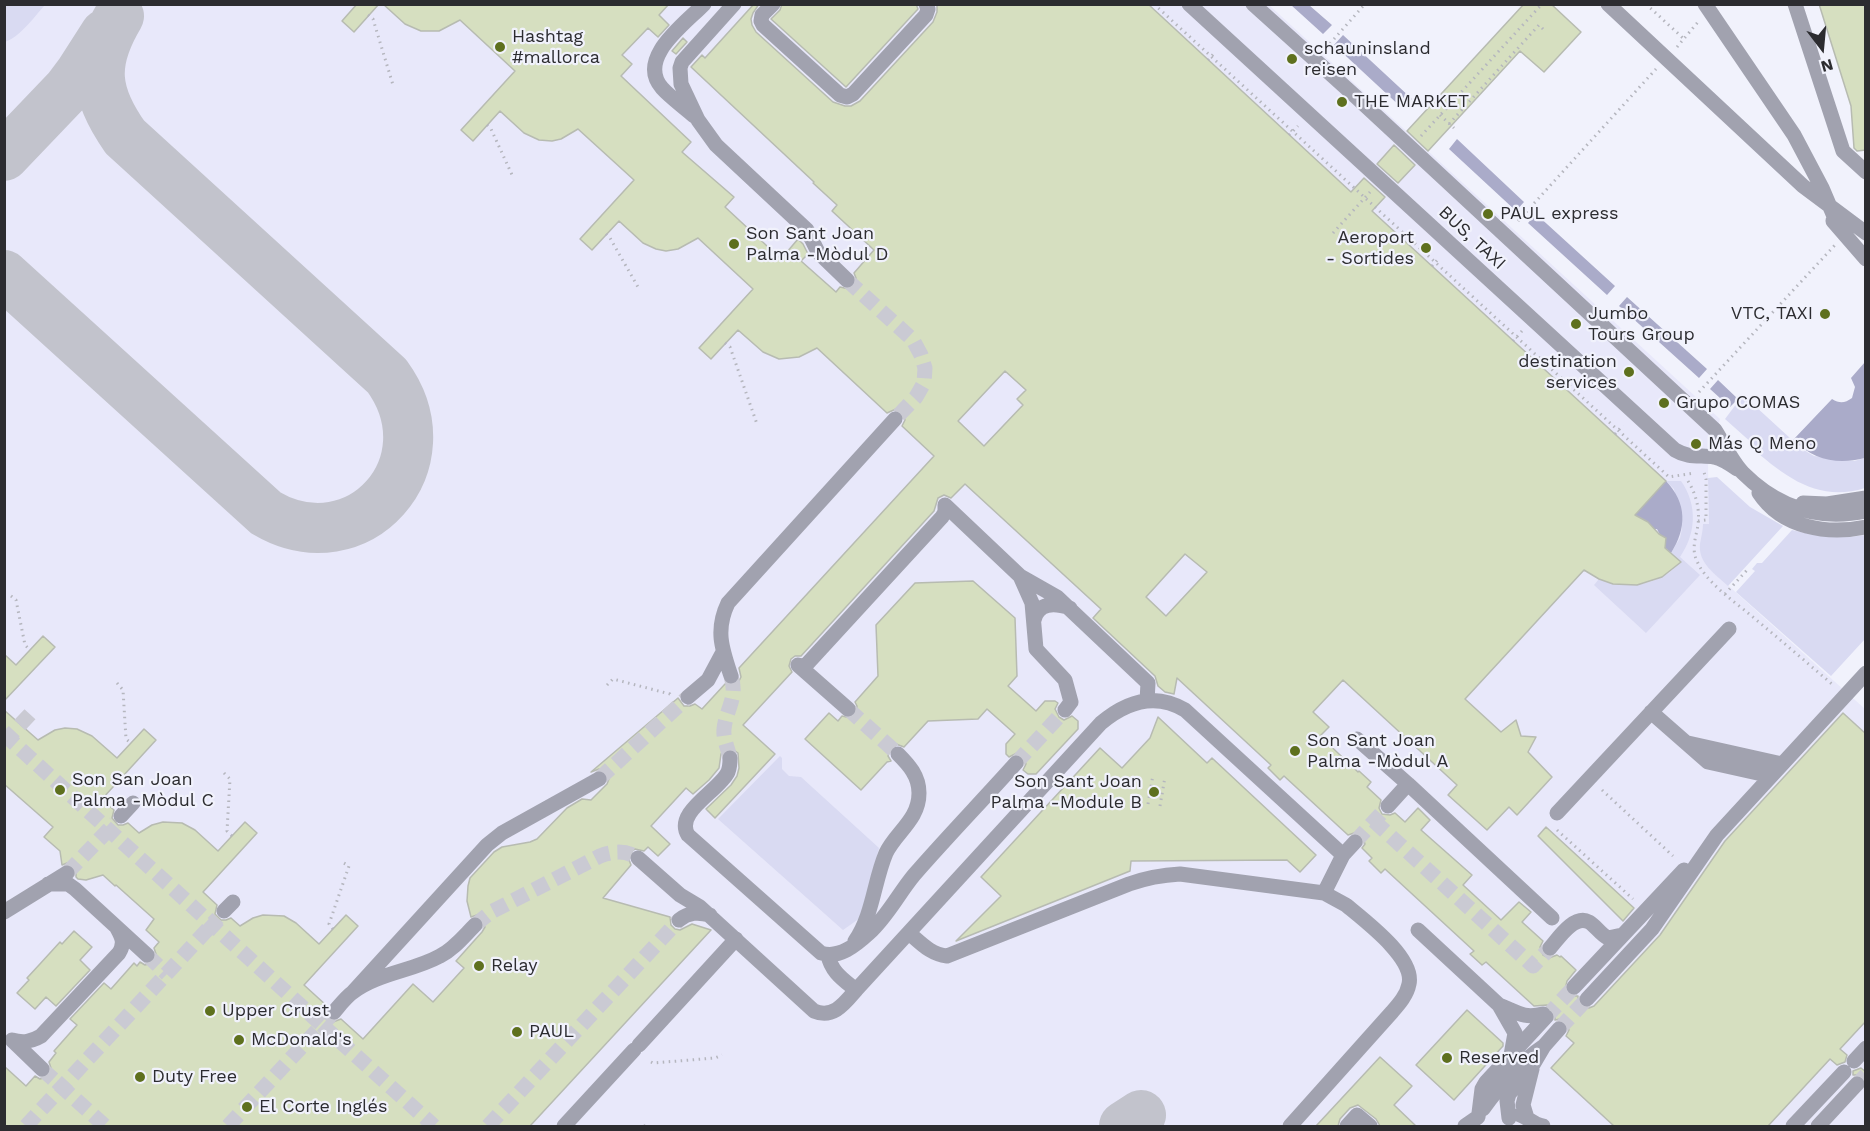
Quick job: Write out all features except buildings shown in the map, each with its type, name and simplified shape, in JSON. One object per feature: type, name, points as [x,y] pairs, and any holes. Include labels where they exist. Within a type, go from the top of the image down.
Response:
[{"type":"street","points":[[704,4],[662,46],[656,56],[654,75],[661,87],[698,120],[716,144],[807,230],[818,252],[847,280]]},
{"type":"street","points":[[698,120],[681,84],[680,68],[682,62],[734,4]]},
{"type":"street","points":[[773,4],[762,15],[761,21],[764,25],[840,95],[847,97],[853,94],[926,15],[928,9],[926,4]]},
{"type":"street","name":"BUS, TAXI","points":[[1189,4],[1675,450],[1693,457],[1717,457],[1745,475]]},
{"type":"street","points":[[1253,4],[1715,430],[1770,508],[1790,521],[1823,529],[1866,527]]},
{"type":"street","points":[[1608,4],[1803,186],[1866,233]]},
{"type":"street","points":[[1795,4],[1843,151],[1866,172]]},
{"type":"street","points":[[1707,7],[1794,135],[1829,206],[1838,235]]},
{"type":"street","points":[[1803,186],[1838,235],[1866,259]]},
{"type":"street","points":[[731,676],[723,652],[720,627],[729,603],[895,419]]},
{"type":"street","points":[[1745,475],[1771,496],[1787,505],[1827,515],[1847,515],[1866,511]]},
{"type":"street","points":[[1771,496],[1808,504],[1827,504],[1866,498]]},
{"type":"street","points":[[848,709],[798,665],[807,664],[942,518],[945,505],[1020,576],[1057,597],[1070,608],[1148,683],[1147,701]]},
{"type":"street","points":[[1020,576],[1030,597],[1036,649],[1066,683],[1071,702],[1065,710]]},
{"type":"street","points":[[1034,620],[1035,614],[1044,606],[1059,604],[1070,608]]},
{"type":"street","points":[[1556,820],[1651,712],[1730,629]]},
{"type":"street","points":[[682,699],[708,680],[723,652]]},
{"type":"street","points":[[1574,987],[1866,673]]},
{"type":"street","points":[[638,858],[680,895],[710,915],[814,1011],[828,1014],[840,1008],[1101,723],[1114,711],[1129,704],[1162,701],[1175,704],[1185,710],[1343,855]]},
{"type":"street","points":[[1651,712],[1708,762],[1771,776]]},
{"type":"street","points":[[1357,739],[1552,918]]},
{"type":"street","points":[[1684,742],[1782,764]]},
{"type":"street","points":[[851,946],[864,927],[887,852],[911,822],[918,806],[918,783],[910,765],[897,754]]},
{"type":"street","points":[[730,758],[725,776],[688,815],[684,825],[685,830],[821,953],[828,955],[836,955],[872,931],[913,877],[1016,763]]},
{"type":"street","points":[[333,1012],[487,845],[502,833],[599,779]]},
{"type":"street","points":[[1388,806],[1408,784]]},
{"type":"street","points":[[121,816],[133,803]]},
{"type":"street","points":[[1587,999],[1657,922],[1717,835]]},
{"type":"street","points":[[1324,893],[1343,855],[1355,842]]},
{"type":"street","points":[[4,912],[67,873]]},
{"type":"street","points":[[909,933],[928,950],[947,956],[1137,881],[1163,875],[1180,874],[1324,893],[1346,905],[1404,960],[1409,973],[1409,986],[1392,1012],[1290,1126]]},
{"type":"street","points":[[48,884],[68,885],[75,889],[147,955]]},
{"type":"street","points":[[679,920],[691,914],[710,915]]},
{"type":"street","points":[[1550,948],[1569,927],[1580,921],[1589,922],[1608,938],[1622,935]]},
{"type":"street","points":[[352,993],[365,985],[443,955],[475,925]]},
{"type":"street","points":[[8,1037],[27,1042],[41,1036],[123,947],[123,941],[117,928]]},
{"type":"street","points":[[1418,930],[1499,1005],[1522,1016],[1545,1016],[1486,1082],[1482,1089],[1480,1116]]},
{"type":"street","points":[[564,1126],[736,939]]},
{"type":"street","points":[[828,955],[833,970],[856,990]]},
{"type":"street","points":[[1499,1005],[1515,1033],[1511,1055]]},
{"type":"street","points":[[1508,1116],[1509,1094],[1559,1029]]},
{"type":"street","points":[[8,1037],[42,1069]]},
{"type":"street","points":[[1480,1116],[1497,1089],[1526,1058],[1544,1046]]},
{"type":"street","points":[[1793,1126],[1866,1048]]},
{"type":"street","points":[[1534,1063],[1523,1105],[1527,1118],[1533,1124],[1544,1126]]},
{"type":"street","points":[[1818,1126],[1857,1084]]},
{"type":"street","points":[[1465,1126],[1493,1105],[1508,1116],[1527,1118]]},
{"type":"street","points":[[1347,1126],[1358,1115],[1371,1126]]},
{"type":"path","points":[[1154,4],[1669,477],[1705,472],[1707,520],[1698,521]]},
{"type":"path","points":[[1323,51],[1365,4]]},
{"type":"path","points":[[1419,139],[1542,4]]},
{"type":"path","points":[[1646,4],[1683,39]]},
{"type":"path","points":[[1518,221],[1666,59],[1707,7]]},
{"type":"path","points":[[368,15],[373,19],[393,85]]},
{"type":"path","points":[[1449,124],[1539,26],[1545,31]]},
{"type":"path","points":[[1440,116],[1454,128]]},
{"type":"path","points":[[487,125],[513,177]]},
{"type":"path","points":[[1333,233],[1372,190]]},
{"type":"path","points":[[606,234],[638,287]]},
{"type":"path","points":[[1697,394],[1838,235]]},
{"type":"path","points":[[725,343],[730,347],[757,424]]},
{"type":"path","points":[[1688,480],[1695,496],[1698,521],[1694,542],[1697,561],[1725,594],[1833,685]]},
{"type":"path","points":[[1725,594],[1748,569]]},
{"type":"path","points":[[11,596],[16,600],[25,645],[30,650]]},
{"type":"path","points":[[608,685],[613,679],[682,699]]},
{"type":"path","points":[[117,683],[123,690],[126,739],[130,743]]},
{"type":"path","points":[[224,773],[230,779],[227,831],[232,836]]},
{"type":"path","points":[[1148,804],[1153,775]]},
{"type":"path","points":[[1160,806],[1165,777]]},
{"type":"path","points":[[1599,787],[1672,856]]},
{"type":"path","points":[[1556,820],[1633,899]]},
{"type":"path","points":[[333,929],[328,924],[349,866],[342,862]]},
{"type":"path","points":[[651,1062],[715,1058],[722,1055]]},
{"type":"shaded area","points":[[4,5],[45,5],[22,31],[5,42]]},
{"type":"shaded area","points":[[5,5],[1269,5],[1720,419],[1708,465],[1710,569],[1865,709],[1865,1126],[5,1126]]},
{"type":"shaded area","points":[[1291,5],[1309,5],[1332,25],[1323,34]]},
{"type":"shaded area","points":[[1343,35],[1412,99],[1403,109],[1334,45]]},
{"type":"shaded area","points":[[1457,139],[1524,202],[1516,211],[1449,149]]},
{"type":"shaded area","points":[[1536,214],[1615,286],[1607,295],[1528,223]]},
{"type":"shaded area","points":[[1627,297],[1707,369],[1699,378],[1619,306]]},
{"type":"shaded area","points":[[1865,362],[1865,458],[1835,461],[1818,456],[1801,447],[1793,440],[1832,399],[1842,402],[1852,398],[1855,387],[1851,378]]},
{"type":"shaded area","points":[[1718,380],[1738,399],[1730,407],[1710,389]]},
{"type":"shaded area","points":[[1743,395],[1802,449],[1814,456],[1854,461],[1865,458],[1865,488],[1848,492],[1817,489],[1789,477],[1776,468],[1751,447],[1753,444],[1725,419]]},
{"type":"shaded area","points":[[1717,477],[1750,507],[1783,526],[1728,586],[1708,568],[1700,551],[1703,524],[1709,524],[1708,478]]},
{"type":"shaded area","points":[[1666,481],[1681,481],[1690,500],[1692,529],[1680,557],[1700,575],[1646,633],[1594,585],[1599,579],[1620,584],[1642,584],[1663,576],[1680,562],[1671,553],[1680,538],[1682,529],[1674,489]]},
{"type":"shaded area","points":[[1666,481],[1678,498],[1682,516],[1680,534],[1671,553],[1662,545],[1666,539],[1661,537],[1657,529],[1653,529],[1648,522],[1632,518]]},
{"type":"shaded area","points":[[1792,530],[1829,536],[1865,535],[1865,639],[1831,676],[1736,592],[1755,571],[1752,569],[1757,563],[1762,563]]},
{"type":"shaded area","points":[[780,756],[782,769],[789,776],[801,777],[879,848],[860,918],[843,930],[718,819]]},
{"type":"taxiway","points":[[4,275],[266,513],[300,526],[333,527],[362,517],[385,498],[401,472],[408,442],[404,409],[387,376],[125,137],[115,121],[102,92],[100,63],[110,33],[119,16]]},
{"type":"taxiway","points":[[4,156],[68,89],[105,34]]},
{"type":"taxiway","points":[[1124,1126],[1141,1115]]},
{"type":"tunnel","points":[[847,280],[913,340],[921,355],[925,368],[924,383],[916,397],[895,419]]},
{"type":"tunnel","points":[[730,758],[724,733],[733,691],[731,676]]},
{"type":"tunnel","points":[[599,779],[688,697]]},
{"type":"tunnel","points":[[848,709],[898,754]]},
{"type":"tunnel","points":[[1016,763],[1065,710]]},
{"type":"tunnel","points":[[4,742],[33,711]]},
{"type":"tunnel","points":[[4,734],[322,1025],[334,1012]]},
{"type":"tunnel","points":[[1355,842],[1388,806]]},
{"type":"tunnel","points":[[1374,821],[1533,966],[1550,948]]},
{"type":"tunnel","points":[[67,873],[115,823]]},
{"type":"tunnel","points":[[475,925],[491,912],[600,856],[619,852],[638,858]]},
{"type":"tunnel","points":[[26,1126],[218,918]]},
{"type":"tunnel","points":[[488,1126],[679,920]]},
{"type":"tunnel","points":[[147,955],[167,974]]},
{"type":"tunnel","points":[[1546,1017],[1574,987]]},
{"type":"tunnel","points":[[1559,1029],[1587,999]]},
{"type":"tunnel","points":[[228,1126],[322,1025],[434,1126]]},
{"type":"tunnel","points":[[42,1069],[105,1126]]},
{"type":"tunnel","points":[[1857,1084],[1866,1075]]},
{"type":"place","name":"Hashtag #mallorca","points":[[500,47]]},
{"type":"place","name":"schauninsland reisen","points":[[1292,59]]},
{"type":"place","name":"THE MARKET","points":[[1342,102]]},
{"type":"place","name":"PAUL express","points":[[1488,214]]},
{"type":"place","name":"Son Sant Joan Palma -Mòdul D","points":[[734,244]]},
{"type":"place","name":"Aeroport - Sortides","points":[[1426,248]]},
{"type":"place","name":"VTC, TAXI","points":[[1825,314]]},
{"type":"place","name":"Jumbo Tours Group","points":[[1576,324]]},
{"type":"place","name":"destination services","points":[[1629,372]]},
{"type":"place","name":"Grupo COMAS","points":[[1664,403]]},
{"type":"place","name":"Más Q Meno","points":[[1696,444]]},
{"type":"place","name":"Son Sant Joan Palma -Mòdul A","points":[[1295,751]]},
{"type":"place","name":"Son San Joan Palma -Mòdul C","points":[[60,790]]},
{"type":"place","name":"Son Sant Joan Palma -Module B","points":[[1154,792]]},
{"type":"place","name":"Relay","points":[[479,966]]},
{"type":"place","name":"Upper Crust","points":[[210,1011]]},
{"type":"place","name":"PAUL","points":[[517,1032]]},
{"type":"place","name":"McDonald's","points":[[239,1040]]},
{"type":"place","name":"Reserved","points":[[1447,1058]]},
{"type":"place","name":"Duty Free","points":[[140,1077]]},
{"type":"place","name":"El Corte Inglés","points":[[247,1107]]}]
